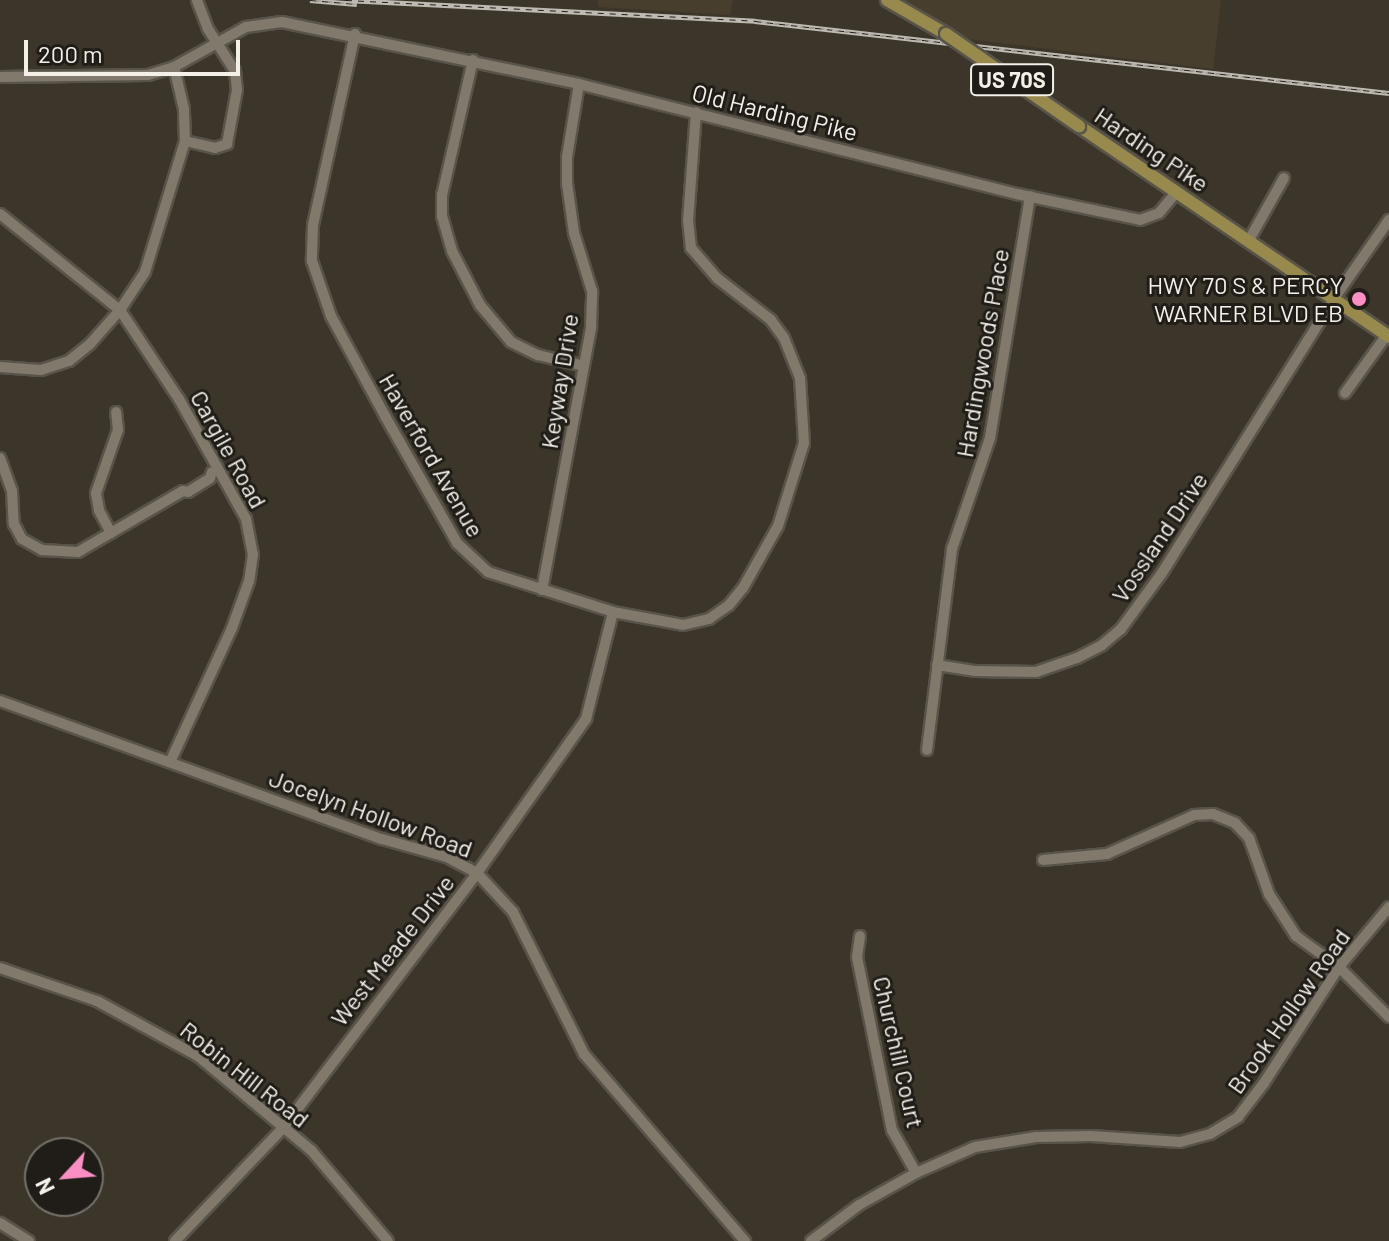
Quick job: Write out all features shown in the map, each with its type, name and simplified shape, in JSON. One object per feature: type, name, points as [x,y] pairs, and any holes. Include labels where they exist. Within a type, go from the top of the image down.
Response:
[{"type":"main road","name":"Harding Pike","points":[[887,0],[946,34],[1388,336]]},
{"type":"street","points":[[185,141],[215,148],[227,144],[238,81],[230,60],[202,18],[197,0]]},
{"type":"street","name":"Old Harding Pike","points":[[0,77],[123,78],[174,67],[246,27],[268,22],[297,23],[579,84],[1030,196],[1140,220],[1159,213],[1176,193]]},
{"type":"street","name":"Haverford Avenue","points":[[355,34],[313,225],[312,261],[317,285],[337,329],[457,543],[488,572],[613,612],[683,625],[709,619],[729,605],[743,588],[778,526],[804,443],[800,378],[784,338],[771,320],[717,278],[691,248],[688,221],[696,112]]},
{"type":"street","points":[[473,60],[442,195],[442,216],[452,251],[480,305],[501,333],[525,350],[584,366]]},
{"type":"street","points":[[0,367],[41,370],[69,361],[90,344],[120,310],[145,272],[185,141],[184,109],[174,67]]},
{"type":"street","name":"Keyway Drive","points":[[542,590],[591,327],[592,291],[574,233],[567,183],[567,157],[579,84]]},
{"type":"street","points":[[1249,240],[1284,178]]},
{"type":"street","name":"Hardingwoods Place","points":[[927,750],[952,549],[990,438],[1030,196]]},
{"type":"street","name":"Cargile Road","points":[[0,214],[120,310],[216,470],[239,501],[252,538],[249,581],[232,628],[171,760]]},
{"type":"street","name":"Vossland Drive","points":[[937,665],[976,671],[1036,672],[1082,655],[1121,629],[1224,476],[1333,300],[1389,220]]},
{"type":"street","points":[[1345,393],[1388,336]]},
{"type":"street","points":[[111,533],[99,510],[96,493],[118,430],[116,412]]},
{"type":"street","points":[[0,458],[10,481],[14,524],[22,539],[42,550],[78,552],[216,470]]},
{"type":"street","name":"West Meade Drive","points":[[175,1241],[283,1128],[477,873],[586,719],[613,612]]},
{"type":"street","name":"Jocelyn Hollow Road","points":[[0,701],[171,760],[356,830],[447,857],[477,873],[513,912],[584,1054],[745,1241]]},
{"type":"street","points":[[1043,860],[1107,854],[1194,815],[1213,814],[1235,823],[1249,838],[1269,894],[1296,936],[1339,967],[1389,1017]]},
{"type":"street","name":"Brook Hollow Road","points":[[811,1241],[859,1205],[916,1173],[975,1147],[1036,1137],[1091,1136],[1180,1142],[1210,1134],[1238,1117],[1339,967],[1389,907]]},
{"type":"street","name":"Churchill Court","points":[[860,936],[857,957],[892,1130],[916,1173]]},
{"type":"street","name":"Robin Hill Road","points":[[0,968],[97,1001],[141,1022],[198,1056],[311,1150],[388,1241]]},
{"type":"street","points":[[0,1223],[29,1241]]},
{"type":"shaded area","points":[[598,0],[733,0],[730,15],[598,7]]},
{"type":"shaded area","points":[[899,0],[1221,0],[1213,69],[967,39]]},
{"type":"railway","points":[[310,0],[357,4]]},
{"type":"railway","points":[[346,0],[755,21],[1389,93]]},
{"type":"place","name":"HWY 70 S & PERCY WARNER BLVD EB","points":[[1359,299]]}]
